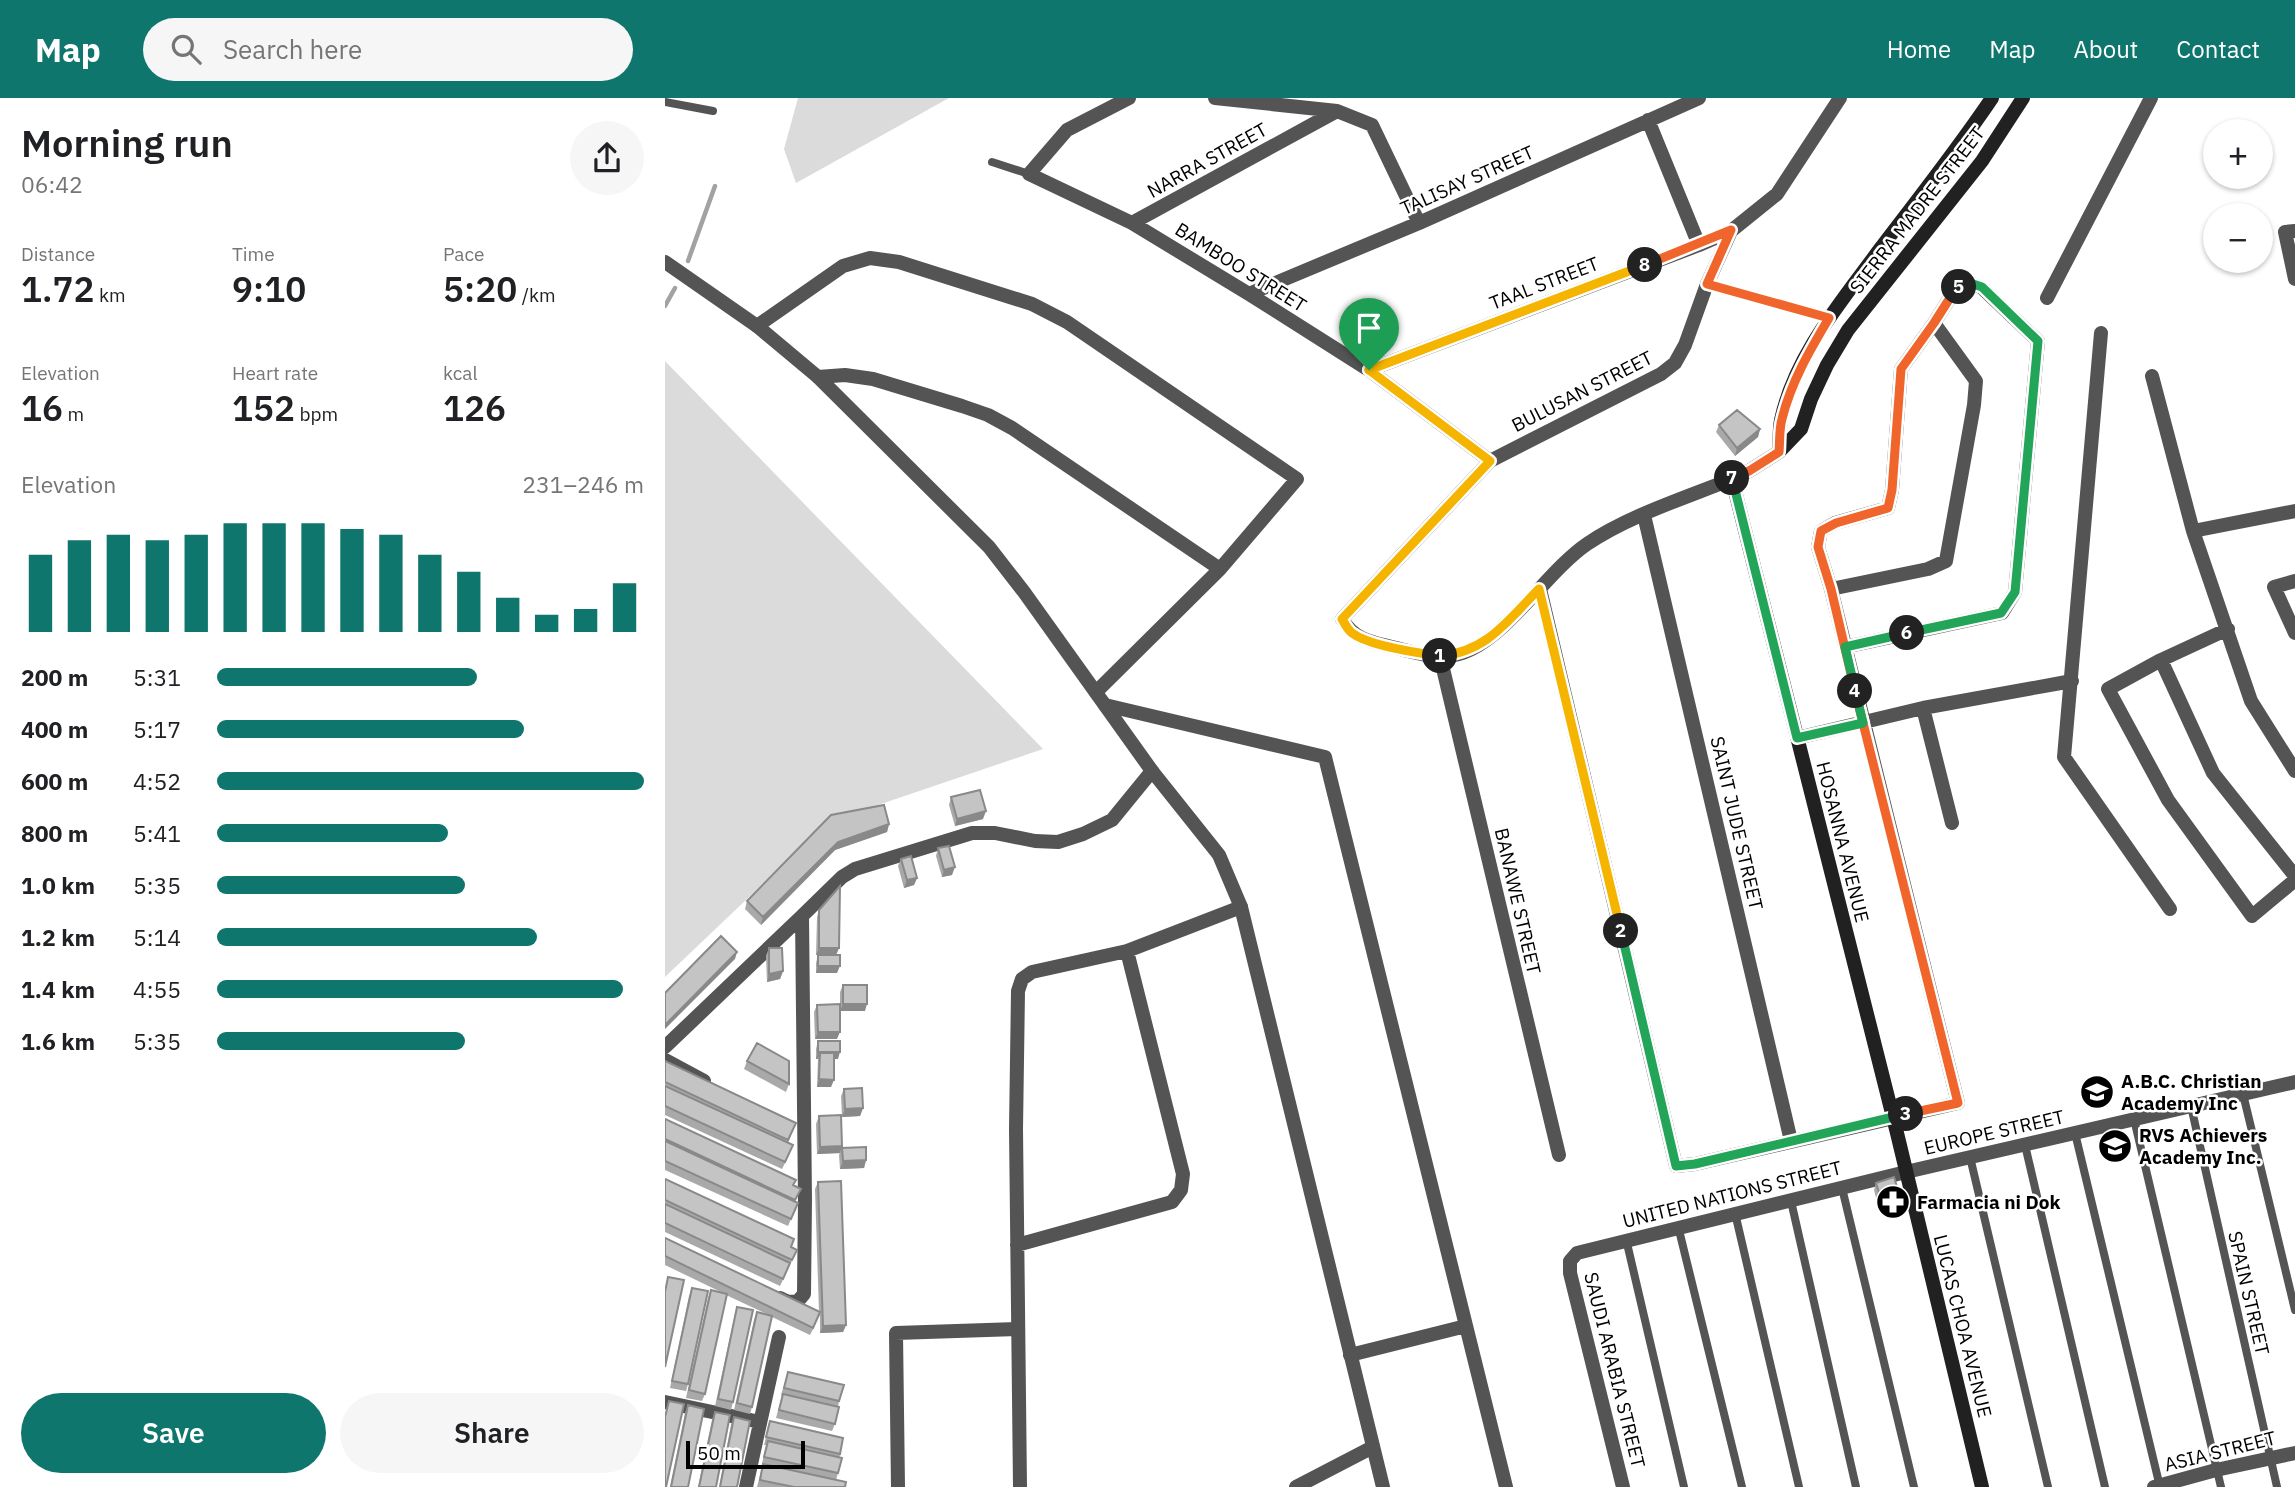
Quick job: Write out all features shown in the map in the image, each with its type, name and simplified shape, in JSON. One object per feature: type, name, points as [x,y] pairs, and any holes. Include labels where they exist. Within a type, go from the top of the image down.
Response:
[{"type":"main road","name":"SIERRA MADRE STREET","points":[[1779,452],[1781,421],[1791,390],[1829,318],[1960,146],[1992,98]]},
{"type":"main road","name":"SIERRA MADRE STREET","points":[[1732,479],[1779,452],[1801,429],[1827,365],[1849,330],[1982,161],[2023,98]]},
{"type":"main road","points":[[1903,219],[1924,235]]},
{"type":"main road","name":"HOSANNA AVENUE","points":[[1732,479],[1897,1133]]},
{"type":"main road","name":"LUCAS CHOA AVENUE","points":[[1897,1133],[1982,1487]]},
{"type":"street","points":[[1029,174],[1067,130],[1129,98]]},
{"type":"street","points":[[1215,98],[1337,111],[1372,125],[1419,223]]},
{"type":"street","name":"TALISAY STREET","points":[[1249,294],[1419,223],[1699,98]]},
{"type":"street","name":"BULUSAN STREET","points":[[1342,619],[1490,461],[1661,374],[1675,363],[1685,345],[1707,284],[1731,230],[1777,194],[1840,98]]},
{"type":"street","points":[[2047,298],[2151,98]]},
{"type":"street","name":"NARRA STREET","points":[[1132,223],[1337,111]]},
{"type":"street","points":[[1648,120],[1699,245]]},
{"type":"street","name":"BAMBOO STREET","points":[[1029,174],[1132,223],[1249,294],[1369,370],[1490,461]]},
{"type":"street","name":"TAAL STREET","points":[[1369,370],[1699,245],[1731,230]]},
{"type":"street","points":[[2290,231],[2295,279]]},
{"type":"street","points":[[757,326],[843,266],[870,258],[899,262],[1032,304],[1067,322],[1297,479],[1220,569],[1100,699]]},
{"type":"street","points":[[665,262],[757,326],[818,377],[989,547],[1152,771],[1219,855],[1241,907],[1383,1487]]},
{"type":"street","points":[[1539,589],[1676,1166],[1695,1164],[1958,1103],[1863,723],[1831,589],[1818,547],[1821,531],[1836,523],[1888,508],[1892,490],[1901,369],[1955,290],[1967,282],[1982,287],[2038,341],[2015,592],[2001,613],[1845,647]]},
{"type":"street","points":[[1831,589],[1928,569],[1946,561],[1976,381],[1934,323]]},
{"type":"street","points":[[2101,333],[2064,758],[2170,909]]},
{"type":"street","points":[[818,377],[845,375],[873,379],[988,415],[1012,428],[1220,569]]},
{"type":"street","points":[[2152,376],[2193,531],[2251,701],[2295,771]]},
{"type":"street","name":"SIERRA MADRE STREET","points":[[1342,619],[1349,631],[1360,638],[1418,653],[1457,655],[1475,648],[1492,636],[1561,564],[1587,544],[1644,515],[1732,479]]},
{"type":"street","points":[[2193,531],[2295,511]]},
{"type":"street","name":"SAINT JUDE STREET","points":[[1644,515],[1791,1141]]},
{"type":"street","points":[[2295,581],[2274,587],[2295,633]]},
{"type":"street","points":[[2161,660],[2213,773],[2295,878],[2252,916],[2168,800],[2108,689],[2161,660],[2228,629]]},
{"type":"street","name":"BANAWE STREET","points":[[1440,656],[1559,1155]]},
{"type":"street","points":[[1797,738],[1923,708],[2072,681]]},
{"type":"street","points":[[1100,699],[1325,757],[1506,1487]]},
{"type":"street","points":[[1923,708],[1952,823]]},
{"type":"street","points":[[665,1047],[842,877],[856,869],[971,833],[1058,842],[1083,834],[1112,820],[1152,771]]},
{"type":"street","points":[[1020,1487],[1017,1329],[1018,991],[1022,979],[1032,972],[1127,951],[1241,907]]},
{"type":"street","points":[[764,1290],[788,1302],[798,1301],[804,1294],[799,1185],[802,916]]},
{"type":"street","points":[[1017,1245],[1172,1202],[1181,1190],[1183,1174],[1127,951]]},
{"type":"street","points":[[665,1059],[712,1085]]},
{"type":"street","name":"EUROPE STREET","points":[[1906,1172],[2295,1082]]},
{"type":"street","name":"UNITED NATIONS STREET","points":[[1570,1261],[1577,1253],[1678,1226],[1906,1172]]},
{"type":"street","name":"SAUDI ARABIA STREET","points":[[1570,1261],[1570,1273],[1623,1487]]},
{"type":"street","points":[[1350,1354],[1466,1326]]},
{"type":"street","points":[[898,1487],[896,1334],[1017,1329]]},
{"type":"street","points":[[746,1487],[779,1337]]},
{"type":"street","points":[[665,1402],[760,1422]]},
{"type":"street","points":[[1296,1487],[1373,1447]]},
{"type":"street","name":"ASIA STREET","points":[[2158,1487],[2216,1470],[2295,1452]]},
{"type":"lane","points":[[665,102],[713,111]]},
{"type":"lane","points":[[992,162],[1029,174]]},
{"type":"lane","points":[[1707,284],[1829,318]]},
{"type":"lane","points":[[2243,1094],[2295,1310]]},
{"type":"lane","name":"SPAIN STREET","points":[[2190,1106],[2277,1487]]},
{"type":"lane","points":[[2134,1119],[2221,1487]]},
{"type":"lane","points":[[2075,1133],[2158,1487]]},
{"type":"lane","points":[[2025,1145],[2105,1487]]},
{"type":"lane","points":[[1970,1157],[2048,1487]]},
{"type":"lane","points":[[1842,1188],[1914,1487]]},
{"type":"lane","points":[[1791,1201],[1856,1487]]},
{"type":"lane","points":[[1735,1213],[1799,1487]]},
{"type":"lane","points":[[1678,1226],[1742,1487]]},
{"type":"lane","points":[[1626,1240],[1684,1487]]},
{"type":"shaded area","points":[[798,98],[949,98],[796,183],[784,149]]},
{"type":"shaded area","points":[[665,361],[1043,749],[828,822],[665,977]]},
{"type":"building","points":[[1737,410],[1760,429],[1737,448],[1719,425]]},
{"type":"building","points":[[980,790],[986,811],[957,819],[951,797]]},
{"type":"building","points":[[884,805],[889,824],[838,842],[763,917],[747,901],[831,815]]},
{"type":"building","points":[[949,846],[955,867],[944,870],[938,848]]},
{"type":"building","points":[[911,856],[917,878],[907,880],[901,859]]},
{"type":"building","points":[[840,886],[839,948],[819,948],[819,910]]},
{"type":"building","points":[[721,936],[737,952],[665,1025],[665,993]]},
{"type":"building","points":[[769,948],[782,948],[783,971],[769,974]]},
{"type":"building","points":[[818,955],[840,955],[840,966],[818,966]]},
{"type":"building","points":[[843,985],[867,985],[867,1004],[843,1004]]},
{"type":"building","points":[[840,1004],[840,1032],[818,1032],[817,1005]]},
{"type":"building","points":[[818,1041],[840,1041],[840,1052],[818,1052]]},
{"type":"building","points":[[757,1043],[789,1061],[789,1084],[747,1061]]},
{"type":"building","points":[[820,1053],[834,1053],[834,1080],[819,1079]]},
{"type":"building","points":[[665,1061],[796,1123],[788,1140],[665,1082]]},
{"type":"building","points":[[665,1086],[793,1145],[785,1162],[665,1106]]},
{"type":"building","points":[[862,1088],[863,1108],[845,1109],[844,1089]]},
{"type":"building","points":[[841,1115],[842,1146],[820,1147],[819,1116]]},
{"type":"building","points":[[665,1119],[796,1180],[793,1185],[801,1189],[795,1200],[665,1139]]},
{"type":"building","points":[[665,1141],[798,1203],[791,1219],[665,1161]]},
{"type":"building","points":[[866,1147],[866,1160],[843,1161],[842,1148]]},
{"type":"building","points":[[1894,1177],[1900,1197],[1882,1202],[1876,1183]]},
{"type":"building","points":[[665,1179],[794,1239],[791,1247],[797,1250],[792,1260],[665,1200]]},
{"type":"building","points":[[841,1181],[846,1325],[823,1326],[818,1182]]},
{"type":"building","points":[[665,1204],[790,1263],[783,1279],[665,1223]]},
{"type":"building","points":[[665,1238],[820,1312],[813,1328],[665,1256]]},
{"type":"building","points":[[668,1277],[684,1280],[665,1367],[665,1292]]},
{"type":"building","points":[[692,1288],[708,1291],[688,1384],[672,1381]]},
{"type":"building","points":[[711,1290],[727,1294],[705,1394],[689,1390]]},
{"type":"building","points":[[737,1307],[753,1310],[733,1402],[718,1399]]},
{"type":"building","points":[[757,1312],[772,1316],[752,1407],[737,1403]]},
{"type":"building","points":[[788,1372],[844,1385],[839,1401],[784,1388]]},
{"type":"building","points":[[783,1394],[839,1407],[835,1424],[779,1410]]},
{"type":"building","points":[[669,1401],[684,1404],[665,1487],[665,1417]]},
{"type":"building","points":[[688,1405],[704,1409],[688,1487],[671,1487]]},
{"type":"building","points":[[715,1412],[730,1415],[716,1487],[699,1487]]},
{"type":"building","points":[[734,1417],[750,1421],[737,1487],[720,1487]]},
{"type":"building","points":[[770,1421],[843,1438],[840,1454],[766,1437]]},
{"type":"building","points":[[768,1441],[842,1458],[838,1473],[764,1457]]},
{"type":"building","points":[[763,1464],[846,1482],[845,1487],[794,1487],[760,1480]]},
{"type":"waterway","points":[[688,261],[715,186]]},
{"type":"waterway","points":[[665,306],[675,288]]},
{"type":"place","name":"A.B.C. Christian Academy Inc","points":[[2097,1092]]},
{"type":"place","name":"RVS Achievers Academy Inc.","points":[[2115,1146]]},
{"type":"place","name":"Farmacia ni Dok","points":[[1893,1202]]},
{"type":"route","points":[[1369,370],[1490,461],[1342,619],[1349,631],[1360,638],[1418,653],[1457,655],[1475,648],[1492,636],[1539,589],[1676,1166],[1695,1164],[1958,1103],[1863,723],[1831,589],[1818,547],[1821,531],[1836,523],[1888,508],[1892,490],[1901,369],[1955,290],[1967,282],[1982,287],[2038,341],[2015,592],[2001,613],[1845,647],[1863,723],[1797,738],[1732,479],[1779,452],[1781,421],[1791,390],[1829,318],[1707,284],[1731,230],[1699,245],[1369,370]]}]
